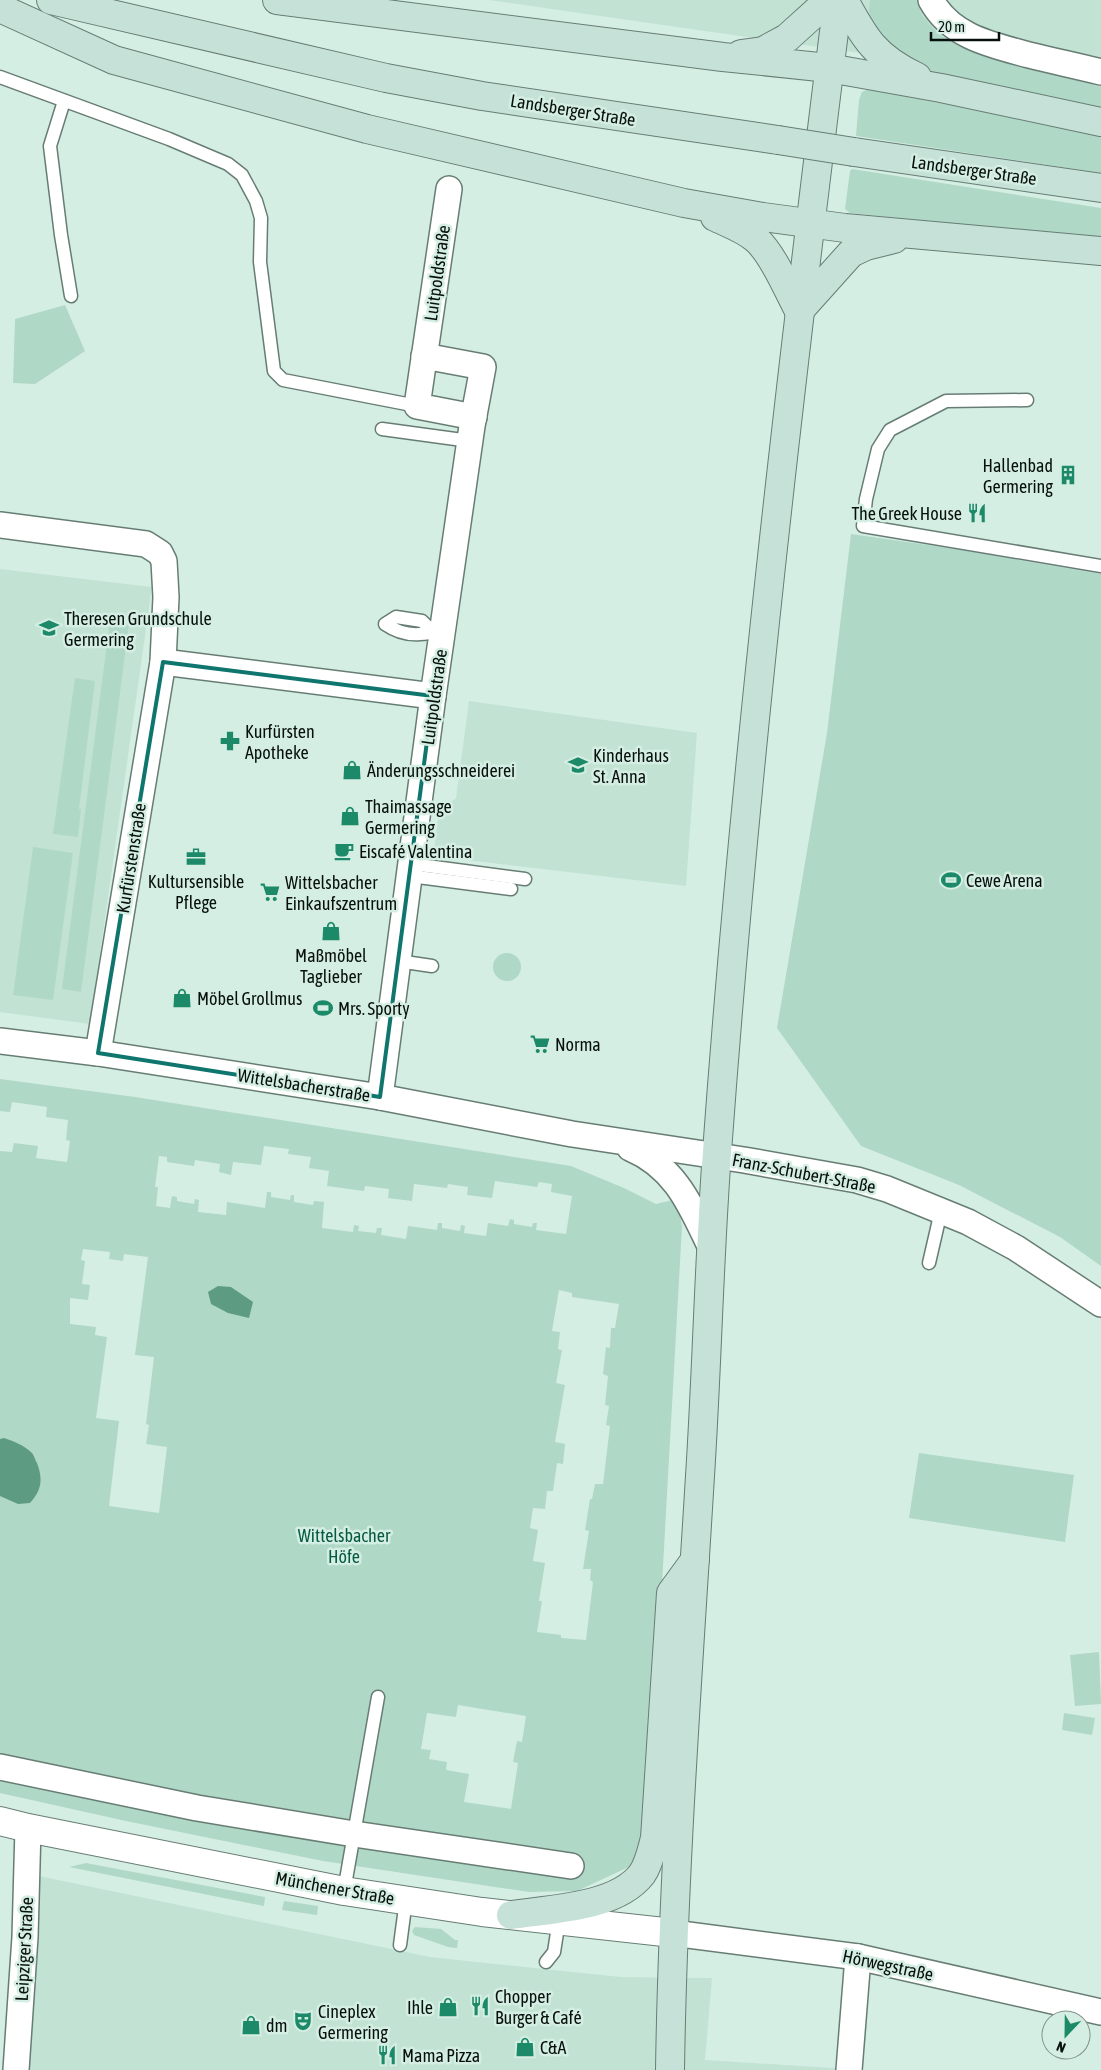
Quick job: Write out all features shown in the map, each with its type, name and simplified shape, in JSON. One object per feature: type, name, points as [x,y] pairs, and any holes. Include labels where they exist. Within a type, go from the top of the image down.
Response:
[{"type":"main road","name":"Landsberger Straße","points":[[51,0],[386,78],[482,96],[1101,188]]},
{"type":"main road","points":[[277,0],[723,57],[829,68],[941,88],[1101,122]]},
{"type":"main road","points":[[723,57],[763,51],[787,38],[829,0]]},
{"type":"main road","points":[[670,2070],[673,1933],[680,1786],[695,1560],[716,1156],[755,703],[809,224],[838,0]]},
{"type":"main road","points":[[844,0],[860,30],[875,50],[894,66],[941,88]]},
{"type":"main road","points":[[0,8],[114,60],[367,129],[684,203],[809,224],[1101,251]]},
{"type":"main road","points":[[684,203],[742,229],[757,240],[767,251],[799,311]]},
{"type":"main road","points":[[799,311],[851,253],[866,246],[913,234]]},
{"type":"main road","points":[[511,1915],[597,1902],[628,1887],[642,1874],[655,1838],[671,1593],[695,1560]]},
{"type":"street","points":[[931,0],[938,13],[956,28],[983,43],[1101,72]]},
{"type":"street","name":"Luitpoldstraße","points":[[417,406],[449,189]]},
{"type":"street","name":"Luitpoldstraße","points":[[380,1097],[434,696],[438,632],[483,366],[424,356]]},
{"type":"street","points":[[417,406],[474,416]]},
{"type":"street","name":"Kurfürstenstraße","points":[[0,524],[146,544],[160,553],[164,561],[166,597],[163,662],[98,1053]]},
{"type":"street","points":[[163,662],[434,696]]},
{"type":"street","name":"Wittelsbacherstraße","points":[[0,1042],[98,1053],[380,1097],[572,1134],[716,1156]]},
{"type":"street","name":"Wittelsbacherstraße","points":[[607,1139],[646,1155],[665,1169],[677,1183],[686,1198],[712,1250]]},
{"type":"street","name":"Franz-Schubert-Straße","points":[[716,1156],[857,1180],[887,1189],[968,1222],[1016,1248],[1101,1304]]},
{"type":"street","points":[[0,1766],[197,1808],[354,1834],[571,1866]]},
{"type":"street","name":"Münchener Straße","points":[[0,1821],[344,1891],[511,1915],[673,1933]]},
{"type":"street","name":"Leipziger Straße","points":[[16,2070],[25,1945],[28,1828]]},
{"type":"street","name":"Hörwegstraße","points":[[673,1933],[858,1957],[1101,2012]]},
{"type":"street","points":[[849,2070],[858,1957]]},
{"type":"lane","points":[[0,77],[170,139],[228,164],[242,176],[256,202],[261,218],[260,262],[274,371],[283,380],[417,406]]},
{"type":"lane","points":[[64,101],[50,146],[71,296]]},
{"type":"lane","points":[[1027,400],[946,400],[890,430],[878,449],[866,499],[863,526],[1101,566]]},
{"type":"lane","points":[[382,429],[470,442]]},
{"type":"lane","points":[[411,870],[525,879]]},
{"type":"lane","points":[[411,870],[511,889]]},
{"type":"lane","points":[[398,960],[432,966]]},
{"type":"lane","points":[[929,1263],[940,1211]]},
{"type":"lane","points":[[344,1891],[378,1697]]},
{"type":"lane","points":[[400,1944],[406,1900]]},
{"type":"lane","points":[[546,1962],[554,1952],[559,1920]]},
{"type":"highlighted area","points":[[163,662],[433,696],[380,1097],[98,1053]]},
{"type":"shaded area","points":[[489,0],[1101,0],[1101,96],[922,62]]},
{"type":"shaded area","points":[[0,569],[152,587],[90,1024],[0,1012]]},
{"type":"shaded area","name":"Kinderhaus St. Anna","points":[[469,701],[697,733],[686,886],[433,856],[439,811],[456,798]]},
{"type":"shaded area","points":[[218,1286],[231,1287],[253,1302],[249,1318],[228,1313],[211,1304],[208,1292]]},
{"type":"shaded area","points":[[4,1438],[29,1450],[37,1463],[41,1479],[37,1494],[30,1503],[18,1504],[0,1496],[0,1439]]},
{"type":"shaded area","points":[[39,1876],[430,1957],[621,1977],[712,1978],[705,2060],[849,2070],[26,2070]]},
{"type":"green space","points":[[870,0],[916,0],[922,15],[938,34],[976,54],[1101,87],[1101,111],[937,74],[908,63],[891,54],[868,18]]},
{"type":"green space","points":[[869,89],[1101,135],[1101,173],[856,136],[859,100],[862,92]]},
{"type":"green space","points":[[852,169],[1101,208],[1101,239],[850,213],[845,209],[850,171]]},
{"type":"green space","points":[[65,305],[85,351],[35,384],[13,383],[15,319]]},
{"type":"green space","name":"Cewe Arena","points":[[851,534],[949,548],[1101,574],[1101,1266],[1060,1237],[959,1185],[861,1146],[777,1028],[827,733]]},
{"type":"green space","points":[[111,613],[130,616],[81,992],[62,989]]},
{"type":"green space","points":[[75,678],[95,681],[79,809],[81,809],[78,837],[53,834]]},
{"type":"green space","points":[[33,847],[73,853],[53,1000],[13,995]]},
{"type":"green space","points":[[507,953],[517,957],[521,967],[517,977],[507,981],[497,977],[493,967],[497,957]]},
{"type":"green space","name":"Wittelsbacher Höfe","points":[[0,1079],[135,1097],[571,1166],[624,1188],[656,1204],[677,1199],[682,1226],[648,1835],[633,1865],[577,1891],[529,1892],[323,1861],[0,1793],[0,1151],[12,1152],[14,1143],[38,1146],[36,1158],[67,1162],[70,1141],[66,1140],[68,1120],[46,1117],[47,1107],[12,1102],[10,1112],[0,1111]],"holes":[[[264,1146],[289,1149],[288,1154],[311,1157],[309,1168],[329,1171],[327,1186],[364,1191],[365,1186],[389,1189],[388,1198],[412,1201],[414,1184],[447,1188],[448,1184],[468,1187],[467,1195],[492,1198],[495,1181],[537,1187],[539,1182],[552,1184],[551,1192],[572,1196],[566,1234],[536,1230],[537,1223],[533,1223],[532,1227],[514,1224],[514,1220],[510,1219],[508,1226],[488,1223],[486,1236],[464,1233],[465,1226],[461,1225],[460,1231],[442,1228],[442,1223],[438,1223],[437,1230],[408,1226],[406,1239],[381,1235],[382,1228],[377,1228],[376,1233],[358,1231],[359,1226],[354,1225],[353,1232],[322,1228],[324,1202],[314,1201],[313,1205],[294,1202],[294,1195],[291,1195],[290,1200],[271,1197],[271,1192],[267,1192],[265,1208],[227,1202],[226,1215],[198,1212],[199,1200],[195,1199],[194,1204],[177,1201],[177,1197],[172,1196],[170,1208],[156,1206],[158,1187],[155,1187],[159,1156],[167,1157],[167,1162],[194,1166],[195,1160],[220,1164],[219,1172],[231,1175],[233,1162],[261,1165]],[[83,1249],[110,1252],[109,1259],[123,1261],[124,1254],[148,1257],[135,1355],[154,1357],[146,1424],[149,1425],[146,1444],[167,1447],[159,1513],[109,1506],[119,1421],[96,1418],[107,1337],[95,1335],[96,1327],[70,1324],[70,1298],[88,1300],[90,1285],[82,1284],[85,1261],[81,1260]],[[559,1290],[572,1293],[572,1297],[619,1304],[615,1328],[611,1328],[610,1348],[606,1347],[603,1374],[608,1376],[605,1405],[609,1406],[606,1425],[610,1426],[603,1484],[595,1484],[592,1499],[590,1499],[585,1530],[589,1531],[583,1569],[591,1569],[590,1580],[593,1582],[586,1640],[561,1638],[561,1635],[537,1632],[542,1601],[539,1601],[545,1563],[533,1561],[538,1530],[530,1528],[533,1508],[545,1509],[547,1491],[553,1491],[557,1463],[563,1464],[565,1444],[555,1442],[565,1385],[556,1383],[562,1350],[558,1349],[560,1332],[552,1331]],[[458,1705],[526,1716],[522,1742],[517,1741],[513,1762],[518,1763],[511,1809],[464,1802],[469,1774],[446,1770],[447,1762],[429,1759],[431,1750],[421,1749],[427,1713],[456,1717]]]},
{"type":"green space","points":[[919,1453],[1074,1475],[1065,1542],[909,1518]]},
{"type":"green space","points":[[1099,1652],[1101,1704],[1075,1706],[1070,1655]]},
{"type":"green space","points":[[1064,1713],[1095,1718],[1092,1735],[1062,1730]]},
{"type":"green space","points":[[86,1863],[265,1897],[264,1906],[69,1867]]},
{"type":"green space","points":[[284,1901],[318,1906],[317,1915],[282,1910]]},
{"type":"green space","points":[[415,1927],[441,1929],[455,1940],[458,1940],[457,1948],[448,1947],[414,1935],[412,1931]]},
{"type":"place","name":"Hallenbad Germering","points":[[1068,475]]},
{"type":"place","name":"The Greek House","points":[[977,513]]},
{"type":"place","name":"Theresen Grundschule Germering","points":[[49,628]]},
{"type":"place","name":"Kurfürsten Apotheke","points":[[230,741]]},
{"type":"place","name":"Kinderhaus St. Anna","points":[[578,765]]},
{"type":"place","name":"Änderungsschneiderei","points":[[352,770]]},
{"type":"place","name":"Thaimassage Germering","points":[[350,816]]},
{"type":"place","name":"Eiscafé Valentina","points":[[344,851]]},
{"type":"place","name":"Kultursensible Pflege","points":[[196,857]]},
{"type":"place","name":"Cewe Arena","points":[[951,880]]},
{"type":"place","name":"Wittelsbacher Einkaufszentrum","points":[[270,892]]},
{"type":"place","name":"Maßmöbel Taglieber","points":[[331,931]]},
{"type":"place","name":"Möbel Grollmus","points":[[182,998]]},
{"type":"place","name":"Mrs. Sporty","points":[[323,1008]]},
{"type":"place","name":"Norma","points":[[540,1044]]},
{"type":"place","name":"Chopper Burger & Café","points":[[480,2006]]},
{"type":"place","name":"Ihle","points":[[448,2007]]},
{"type":"place","name":"Cineplex Germering","points":[[303,2021]]},
{"type":"place","name":"dm","points":[[251,2025]]},
{"type":"place","name":"C&A","points":[[525,2047]]},
{"type":"place","name":"Mama Pizza","points":[[387,2055]]}]
